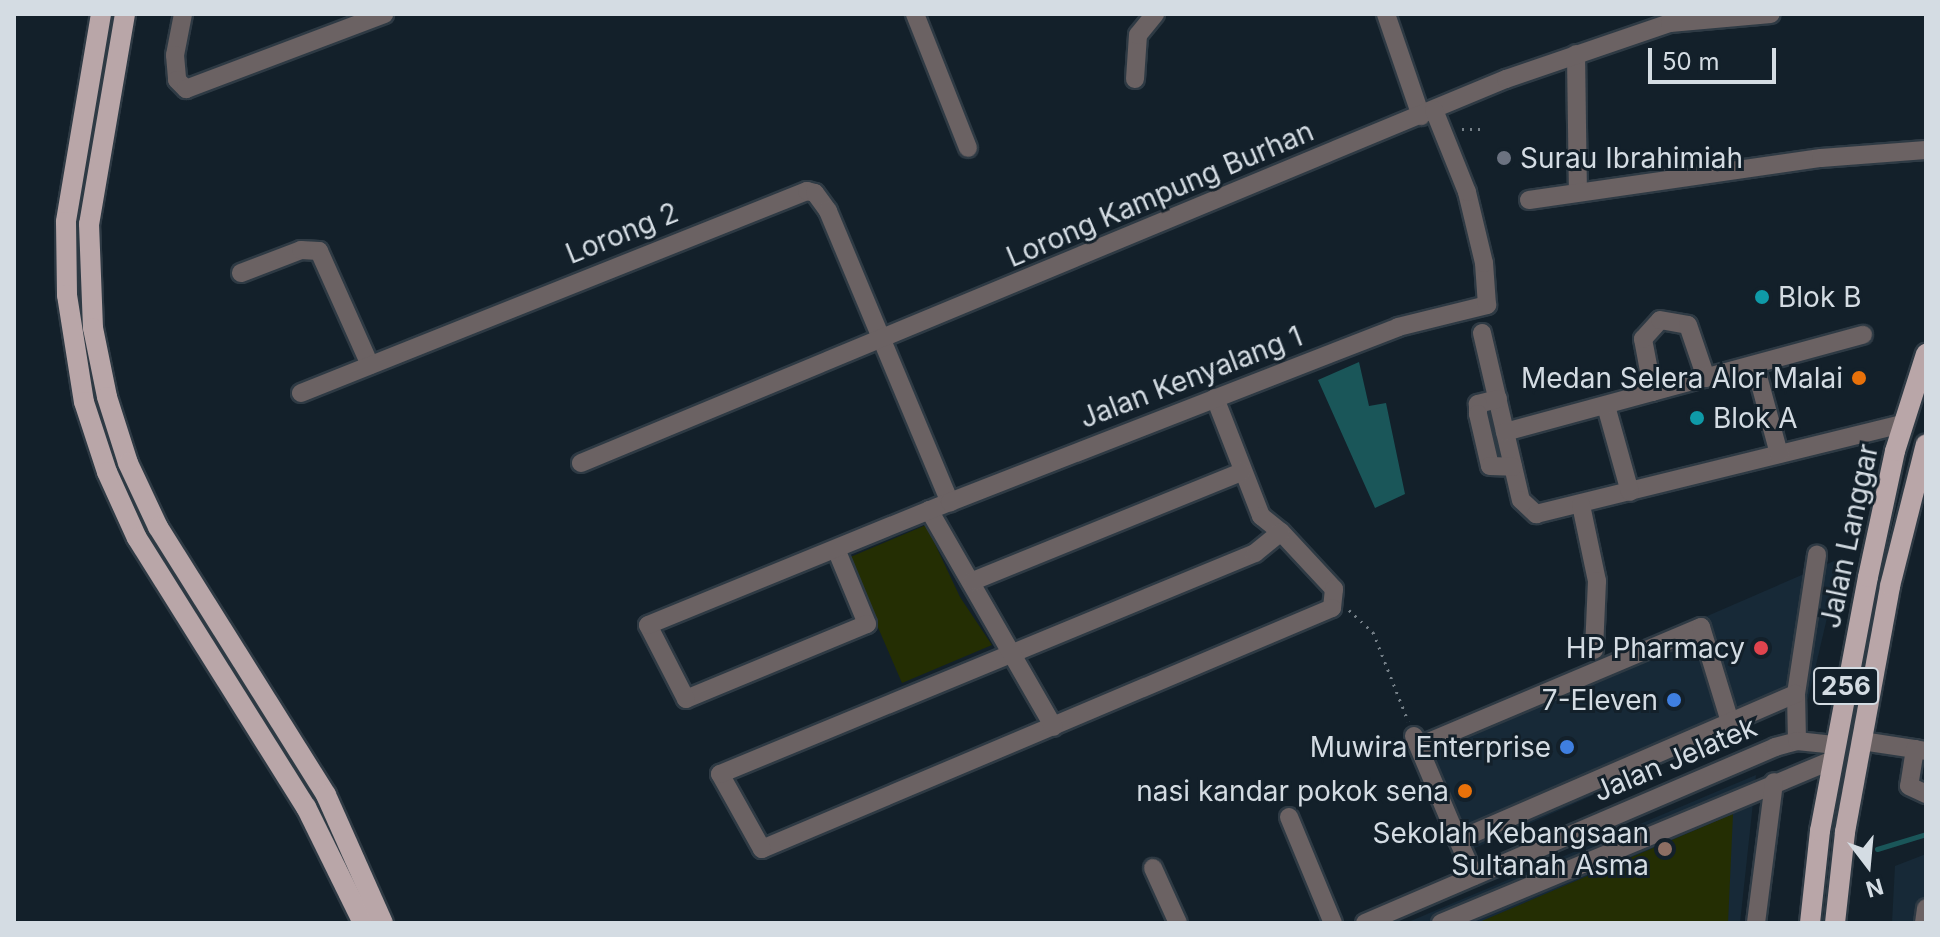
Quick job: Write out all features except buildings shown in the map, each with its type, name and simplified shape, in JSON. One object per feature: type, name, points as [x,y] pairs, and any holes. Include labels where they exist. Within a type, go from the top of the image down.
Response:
[{"type":"main road","points":[[101,14],[66,222],[68,307],[84,402],[107,472],[137,538],[306,807],[363,923]]},
{"type":"main road","points":[[125,14],[89,224],[93,328],[107,397],[128,463],[158,527],[326,795],[383,923]]},
{"type":"main road","name":"Jalan Langgar","points":[[1810,923],[1833,752],[1903,424],[1926,354]]},
{"type":"main road","name":"Jalan Langgar","points":[[1835,923],[1862,741],[1890,586],[1926,444]]},
{"type":"main road","points":[[1890,586],[1926,499]]},
{"type":"street","points":[[183,14],[175,55],[177,80],[186,89],[384,14]]},
{"type":"street","points":[[915,14],[968,148]]},
{"type":"street","points":[[1135,79],[1138,35],[1155,14]]},
{"type":"street","points":[[1386,14],[1428,113],[1449,142]]},
{"type":"street","name":"Lorong Kampung Burhan","points":[[581,463],[1576,54],[1670,23],[1771,14]]},
{"type":"street","points":[[1576,54],[1578,192]]},
{"type":"street","name":"Jalan Kenyalang 1","points":[[836,549],[867,624],[686,699],[648,625],[924,512],[1398,327],[1487,305],[1474,221],[1449,142]]},
{"type":"street","points":[[1529,200],[1821,158],[1926,150]]},
{"type":"street","name":"Lorong 2","points":[[301,393],[807,191],[815,193],[828,211],[880,342]]},
{"type":"street","points":[[241,273],[301,250],[319,251],[370,365]]},
{"type":"street","points":[[1653,392],[1643,339],[1660,320],[1688,325],[1706,378]]},
{"type":"street","points":[[1482,333],[1521,500],[1530,511],[1542,514],[1903,424]]},
{"type":"street","points":[[1505,432],[1863,335]]},
{"type":"street","points":[[880,342],[950,502]]},
{"type":"street","points":[[1755,365],[1779,454]]},
{"type":"street","points":[[1215,398],[1261,516],[1281,532],[1334,589],[1335,604],[1054,727],[762,849],[720,774],[1255,553],[1281,532]]},
{"type":"street","points":[[1498,399],[1478,404],[1478,414],[1490,466],[1513,467]]},
{"type":"street","points":[[1606,406],[1630,492]]},
{"type":"street","points":[[973,581],[1242,472]]},
{"type":"street","points":[[1581,505],[1597,581],[1594,650]]},
{"type":"street","points":[[924,512],[973,581],[1054,727]]},
{"type":"street","points":[[1797,741],[1796,694],[1817,555]]},
{"type":"street","points":[[1474,876],[1416,741],[1698,627],[1704,630],[1730,722]]},
{"type":"street","points":[[1458,840],[1796,694]]},
{"type":"street","name":"Jalan Jelatek","points":[[1365,923],[1797,741],[1833,752]]},
{"type":"street","points":[[1862,741],[1920,750],[1909,788],[1926,794]]},
{"type":"street","points":[[1441,923],[1774,782],[1833,752]]},
{"type":"street","points":[[1756,923],[1774,782]]},
{"type":"street","points":[[1289,817],[1333,923]]},
{"type":"street","points":[[1153,868],[1178,923]]},
{"type":"street","points":[[1924,923],[1926,908]]},
{"type":"path","points":[[1449,142],[1461,141],[1462,127],[1485,129]]},
{"type":"path","points":[[1335,604],[1353,611],[1373,632],[1416,741]]},
{"type":"shaded area","points":[[1359,362],[1369,406],[1386,403],[1405,494],[1375,508],[1318,380]]},
{"type":"shaded area","points":[[926,525],[960,597],[992,645],[902,683],[848,558]]},
{"type":"shaded area","points":[[1841,558],[1808,699],[1457,856],[1412,744]]},
{"type":"shaded area","name":"Sekolah Kebangsaan Sultanah Asma","points":[[1756,775],[1740,923],[1406,923]]},
{"type":"shaded area","points":[[1733,814],[1728,923],[1477,923]]},
{"type":"shaded area","points":[[1926,854],[1926,923],[1892,923],[1895,866]]},
{"type":"waterway","points":[[1877,849],[1926,834]]},
{"type":"place","name":"Surau Ibrahimiah","points":[[1504,158]]},
{"type":"place","name":"Blok B","points":[[1762,297]]},
{"type":"place","name":"Medan Selera Alor Malai","points":[[1859,378]]},
{"type":"place","name":"Blok A","points":[[1697,418]]},
{"type":"place","name":"HP Pharmacy","points":[[1761,648]]},
{"type":"place","name":"7-Eleven","points":[[1674,700]]},
{"type":"place","name":"Muwira Enterprise","points":[[1567,747]]},
{"type":"place","name":"nasi kandar pokok sena","points":[[1465,791]]},
{"type":"place","name":"Sekolah Kebangsaan Sultanah Asma","points":[[1665,849]]}]
